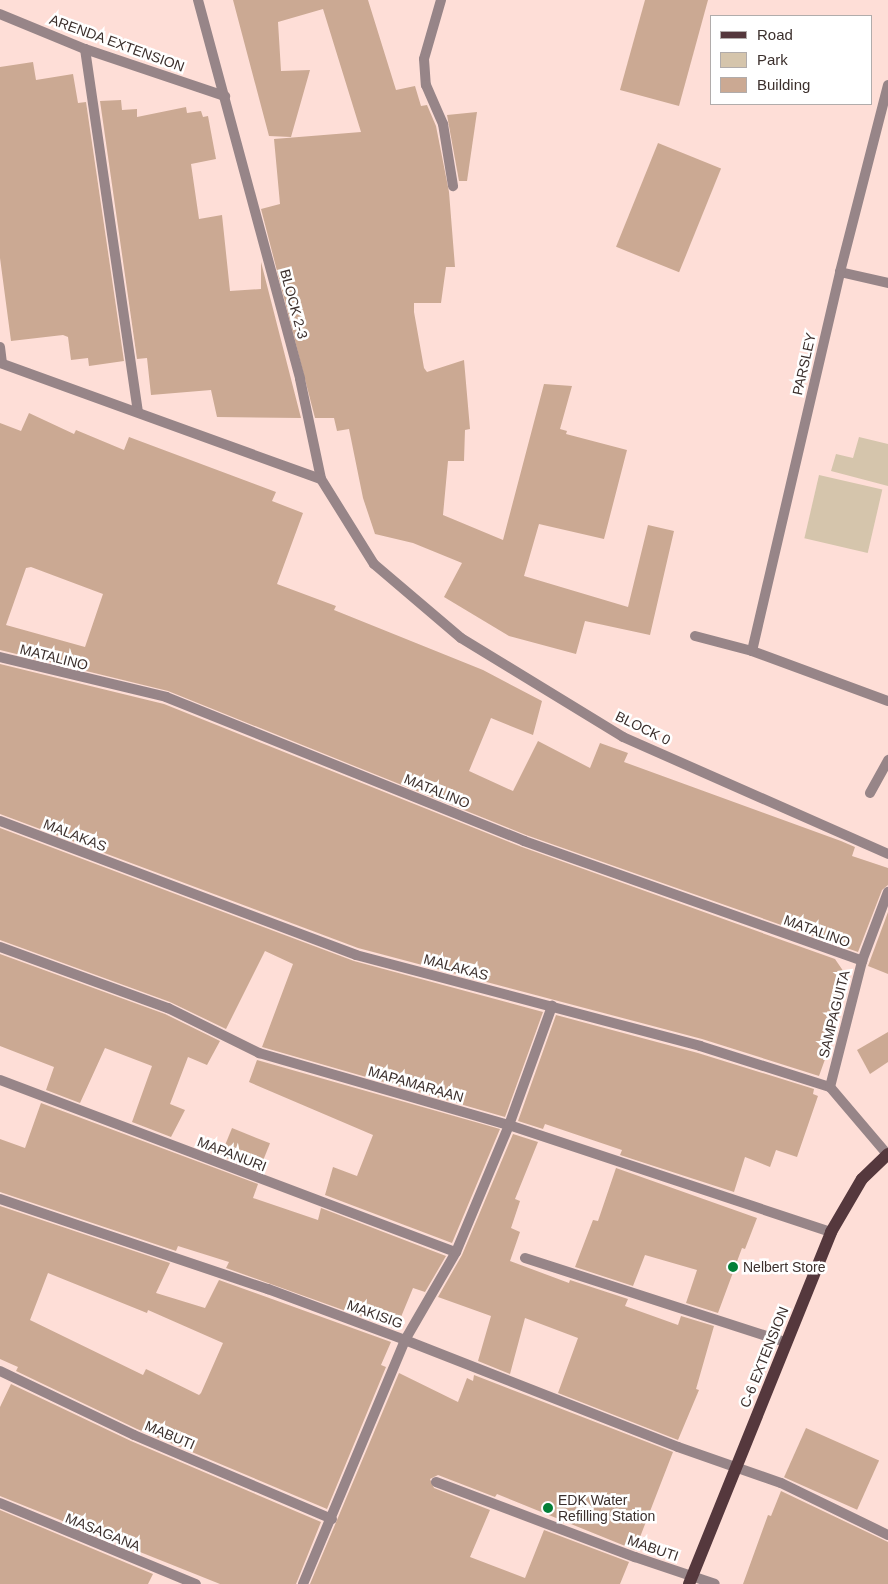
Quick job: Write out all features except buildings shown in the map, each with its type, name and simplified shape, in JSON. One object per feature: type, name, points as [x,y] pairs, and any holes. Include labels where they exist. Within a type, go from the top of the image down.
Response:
[{"type":"main road","name":"C-6 EXTENSION","points":[[691,1580],[831,1232],[862,1179],[888,1154]]},
{"type":"street","name":"BLOCK 2-3","points":[[198,0],[300,379],[320,480],[374,564],[408,590]]},
{"type":"street","points":[[441,0],[424,59],[425,76],[443,124],[453,186]]},
{"type":"street","name":"ARENDA EXTENSION","points":[[0,14],[84,49],[225,96]]},
{"type":"street","points":[[84,49],[138,412]]},
{"type":"street","name":"PARSLEY","points":[[752,651],[840,272],[888,85]]},
{"type":"street","points":[[840,272],[888,283]]},
{"type":"street","points":[[0,347],[1,363],[320,480]]},
{"type":"street","name":"BLOCK 0","points":[[408,590],[461,638],[623,737],[888,854]]},
{"type":"street","points":[[696,636],[752,651],[888,701]]},
{"type":"street","name":"MATALINO","points":[[0,657],[166,697],[524,841],[862,961]]},
{"type":"street","points":[[870,792],[888,760]]},
{"type":"street","name":"MALAKAS","points":[[0,821],[356,955],[700,1046],[830,1087]]},
{"type":"street","name":"SAMPAGUITA","points":[[830,1087],[862,961],[888,892]]},
{"type":"street","name":"MAPAMARAAN","points":[[0,947],[168,1008],[259,1053],[508,1125],[831,1232]]},
{"type":"street","points":[[303,1584],[332,1519],[405,1340],[456,1252],[508,1125],[552,1006]]},
{"type":"street","name":"MAPANURI","points":[[0,1080],[456,1252]]},
{"type":"street","points":[[830,1087],[888,1154]]},
{"type":"street","name":"MAKISIG","points":[[0,1199],[268,1289],[405,1340],[735,1468],[781,1483],[888,1535]]},
{"type":"street","points":[[525,1258],[786,1342]]},
{"type":"street","name":"MABUTI","points":[[0,1371],[134,1435],[332,1519]]},
{"type":"street","name":"MABUTI","points":[[436,1482],[691,1580],[715,1584]]},
{"type":"street","name":"MASAGANA","points":[[0,1503],[196,1584]]},
{"type":"green space","points":[[859,437],[888,444],[888,486],[831,471],[836,454],[853,458]]},
{"type":"green space","points":[[819,475],[882,490],[868,553],[804,538]]},
{"type":"place","name":"Nelbert Store","points":[[733,1267]]},
{"type":"place","name":"EDK Water Refilling Station","points":[[548,1508]]}]
